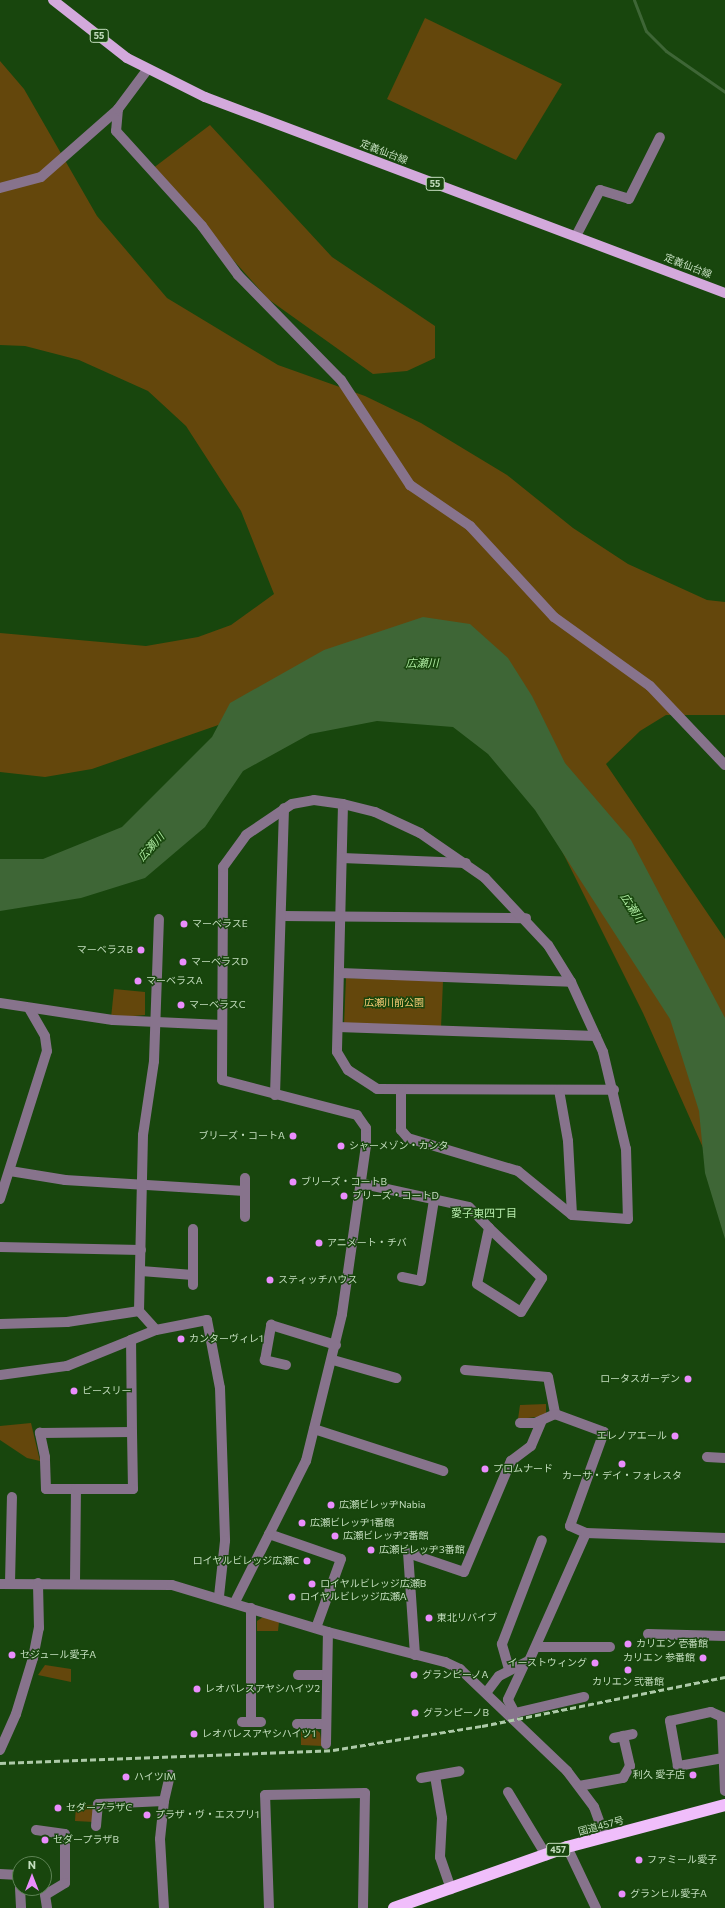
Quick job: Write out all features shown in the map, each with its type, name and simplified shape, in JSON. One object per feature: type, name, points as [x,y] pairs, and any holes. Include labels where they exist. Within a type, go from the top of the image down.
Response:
[{"type":"highway","name":"国道457号","points":[[394,1908],[567,1847],[725,1805]]},
{"type":"main road","name":"定義仙台線","points":[[53,0],[146,70],[205,97],[725,293]]},
{"type":"street","points":[[0,188],[41,177],[118,109],[146,70]]},
{"type":"street","points":[[118,109],[116,131],[202,226],[253,291],[341,380],[410,485],[470,526],[554,617],[650,686],[725,764]]},
{"type":"street","points":[[576,236],[600,190],[629,199],[660,137]]},
{"type":"street","points":[[235,1602],[306,1461],[333,1360],[364,1184],[366,1128],[357,1115],[222,1080],[223,866],[246,836],[284,808],[314,800],[343,804],[375,812],[414,830],[466,863],[526,918],[571,982],[596,1036],[614,1090],[626,1149],[628,1219],[572,1215],[518,1171],[408,1138],[401,1130],[401,1090]]},
{"type":"street","points":[[343,804],[342,916],[337,1052],[348,1070],[377,1089],[614,1090]]},
{"type":"street","points":[[276,1095],[284,808]]},
{"type":"street","points":[[342,858],[466,863]]},
{"type":"street","points":[[282,916],[526,918]]},
{"type":"street","points":[[156,1330],[139,1311],[141,1271],[140,1182],[143,1135],[154,1061],[159,919]]},
{"type":"street","points":[[340,973],[571,982]]},
{"type":"street","points":[[0,1003],[29,1008],[155,1023],[222,1025]]},
{"type":"street","points":[[0,1199],[47,1051],[45,1036],[29,1008]]},
{"type":"street","points":[[338,1027],[596,1036]]},
{"type":"street","points":[[559,1090],[568,1141],[572,1215]]},
{"type":"street","points":[[10,1170],[65,1180],[140,1182],[245,1191]]},
{"type":"street","points":[[245,1178],[245,1217]]},
{"type":"street","points":[[364,1184],[469,1207],[542,1278],[521,1312],[477,1284],[489,1228]]},
{"type":"street","points":[[402,1277],[421,1281],[434,1200]]},
{"type":"street","points":[[141,1271],[193,1280],[193,1229]]},
{"type":"street","points":[[0,1247],[141,1250]]},
{"type":"street","points":[[0,1324],[67,1322],[139,1311]]},
{"type":"street","points":[[0,1375],[67,1366],[156,1330],[207,1320],[220,1388],[225,1541],[219,1596]]},
{"type":"street","points":[[286,1365],[265,1360],[272,1325],[336,1345]]},
{"type":"street","points":[[131,1340],[133,1489],[46,1489],[45,1457],[40,1433],[132,1432]]},
{"type":"street","points":[[333,1360],[396,1378]]},
{"type":"street","points":[[465,1370],[548,1377],[554,1414]]},
{"type":"street","points":[[520,1422],[542,1420],[554,1414],[604,1432],[570,1526],[586,1533],[725,1538]]},
{"type":"street","points":[[415,1655],[408,1553],[464,1572],[510,1461],[531,1446],[542,1420]]},
{"type":"street","points":[[314,1429],[443,1471]]},
{"type":"street","points":[[707,1457],[725,1458]]},
{"type":"street","points":[[75,1582],[76,1489]]},
{"type":"street","points":[[12,1497],[5,1584],[75,1582],[172,1584],[219,1596],[251,1608],[328,1632],[415,1655],[460,1670],[544,1746],[579,1786],[594,1807],[605,1837]]},
{"type":"street","points":[[584,1697],[515,1712],[508,1700],[524,1665],[536,1647],[586,1533]]},
{"type":"street","points":[[269,1534],[341,1559],[316,1628]]},
{"type":"street","points":[[509,1669],[502,1644],[542,1540]]},
{"type":"street","points":[[0,1750],[16,1714],[33,1658],[39,1628],[38,1583]]},
{"type":"street","points":[[251,1608],[252,1722]]},
{"type":"street","points":[[326,1744],[328,1632]]},
{"type":"street","points":[[648,1634],[725,1636]]},
{"type":"street","points":[[536,1647],[610,1648]]},
{"type":"street","points":[[486,1693],[509,1669],[524,1665]]},
{"type":"street","points":[[298,1675],[327,1675]]},
{"type":"street","points":[[724,1758],[678,1766],[670,1721],[711,1712],[722,1717],[724,1734],[725,1791]]},
{"type":"street","points":[[297,1724],[326,1724]]},
{"type":"street","points":[[579,1786],[623,1778],[630,1766],[623,1736]]},
{"type":"street","points":[[421,1778],[459,1771]]},
{"type":"street","points":[[164,1908],[160,1839],[164,1801],[170,1775]]},
{"type":"street","points":[[435,1776],[442,1818],[440,1857],[451,1889]]},
{"type":"street","points":[[508,1792],[546,1855]]},
{"type":"street","points":[[269,1908],[265,1795],[365,1793],[363,1908]]},
{"type":"street","points":[[96,1826],[98,1804],[164,1801]]},
{"type":"street","points":[[36,1830],[65,1834],[65,1884],[45,1895],[47,1908]]},
{"type":"street","points":[[567,1847],[596,1908]]},
{"type":"street","points":[[0,1874],[12,1875]]},
{"type":"street","points":[[20,1896],[21,1908]]},
{"type":"green space","points":[[425,18],[562,84],[516,160],[387,99]]},
{"type":"green space","points":[[0,61],[24,89],[97,216],[167,298],[278,365],[365,396],[421,423],[507,475],[573,528],[628,564],[707,600],[725,602],[725,715],[666,715],[640,731],[606,764],[725,939],[725,1197],[643,1013],[535,797],[473,724],[369,707],[227,722],[92,769],[45,777],[0,772],[0,633],[146,646],[198,637],[231,625],[274,594],[241,511],[186,426],[148,391],[79,360],[25,346],[0,345]]},
{"type":"green space","points":[[210,125],[332,257],[435,326],[435,358],[407,371],[373,374],[268,299],[152,169]]},
{"type":"green space","name":"広瀬川前公園","points":[[346,978],[443,981],[441,1028],[344,1025]]},
{"type":"green space","points":[[114,989],[145,992],[145,1015],[111,1018]]},
{"type":"green space","points":[[546,1404],[546,1416],[518,1419],[520,1405]]},
{"type":"green space","points":[[31,1423],[40,1461],[27,1458],[0,1440],[0,1426]]},
{"type":"green space","points":[[263,1617],[279,1622],[278,1631],[257,1631],[257,1621]]},
{"type":"green space","points":[[45,1665],[71,1669],[71,1682],[38,1675]]},
{"type":"green space","points":[[301,1728],[314,1728],[320,1733],[322,1746],[301,1745]]},
{"type":"green space","points":[[76,1805],[94,1805],[94,1822],[75,1821]]},
{"type":"water","name":"広瀬川","points":[[423,617],[470,624],[508,658],[532,696],[565,763],[631,840],[725,1018],[725,1239],[705,1173],[699,1111],[670,1019],[535,810],[488,754],[453,727],[377,721],[310,734],[243,771],[205,827],[145,878],[81,898],[0,911],[0,859],[43,859],[122,827],[212,737],[230,703],[324,650]]},
{"type":"waterway","points":[[634,0],[646,31],[666,51],[725,92]]},
{"type":"railway","points":[[0,1763],[333,1750],[482,1726],[725,1677]]},
{"type":"place","name":"マーベラスE","points":[[184,924]]},
{"type":"place","name":"マーベラスB","points":[[141,950]]},
{"type":"place","name":"マーベラスD","points":[[183,962]]},
{"type":"place","name":"マーベラスA","points":[[138,981]]},
{"type":"place","name":"マーベラスC","points":[[181,1005]]},
{"type":"place","name":"ブリーズ・コートA","points":[[293,1136]]},
{"type":"place","name":"シャーメゾン・カンタ","points":[[341,1146]]},
{"type":"place","name":"ブリーズ・コートB","points":[[293,1182]]},
{"type":"place","name":"ブリーズ・コートD","points":[[344,1196]]},
{"type":"place","name":"アニメート・チバ","points":[[319,1243]]},
{"type":"place","name":"スティッチハウス","points":[[270,1280]]},
{"type":"place","name":"カンターヴィレ1","points":[[181,1339]]},
{"type":"place","name":"ロータスガーデン","points":[[688,1379]]},
{"type":"place","name":"ピースリー","points":[[74,1391]]},
{"type":"place","name":"エレノアエール","points":[[675,1436]]},
{"type":"place","name":"カーサ・デイ・フォレスタ","points":[[622,1464]]},
{"type":"place","name":"プロムナード","points":[[485,1469]]},
{"type":"place","name":"広瀬ビレッヂNabia","points":[[331,1505]]},
{"type":"place","name":"広瀬ビレッヂ1番館","points":[[302,1523]]},
{"type":"place","name":"広瀬ビレッヂ2番館","points":[[335,1536]]},
{"type":"place","name":"広瀬ビレッヂ3番館","points":[[371,1550]]},
{"type":"place","name":"ロイヤルビレッジ広瀬C","points":[[307,1561]]},
{"type":"place","name":"ロイヤルビレッジ広瀬B","points":[[312,1584]]},
{"type":"place","name":"ロイヤルビレッジ広瀬A","points":[[292,1597]]},
{"type":"place","name":"東北リバイブ","points":[[429,1618]]},
{"type":"place","name":"カリエン 壱番館","points":[[628,1644]]},
{"type":"place","name":"セジュール愛子A","points":[[12,1655]]},
{"type":"place","name":"カリエン 参番館","points":[[703,1658]]},
{"type":"place","name":"イーストウィング","points":[[595,1663]]},
{"type":"place","name":"カリエン 弐番館","points":[[628,1670]]},
{"type":"place","name":"グランピーノA","points":[[414,1675]]},
{"type":"place","name":"レオパレスアヤシハイツ2","points":[[197,1689]]},
{"type":"place","name":"グランピーノB","points":[[415,1713]]},
{"type":"place","name":"レオパレスアヤシハイツ1","points":[[194,1734]]},
{"type":"place","name":"利久 愛子店","points":[[693,1775]]},
{"type":"place","name":"ハイツIM","points":[[126,1777]]},
{"type":"place","name":"セダープラザC","points":[[58,1808]]},
{"type":"place","name":"プラザ・ヴ・エスプリ1","points":[[147,1815]]},
{"type":"place","name":"セダープラザB","points":[[45,1840]]},
{"type":"place","name":"ファミール愛子","points":[[639,1860]]},
{"type":"place","name":"グランヒル愛子A","points":[[622,1894]]},
{"type":"district","name":"愛子東四丁目","points":[[484,1213]]}]
